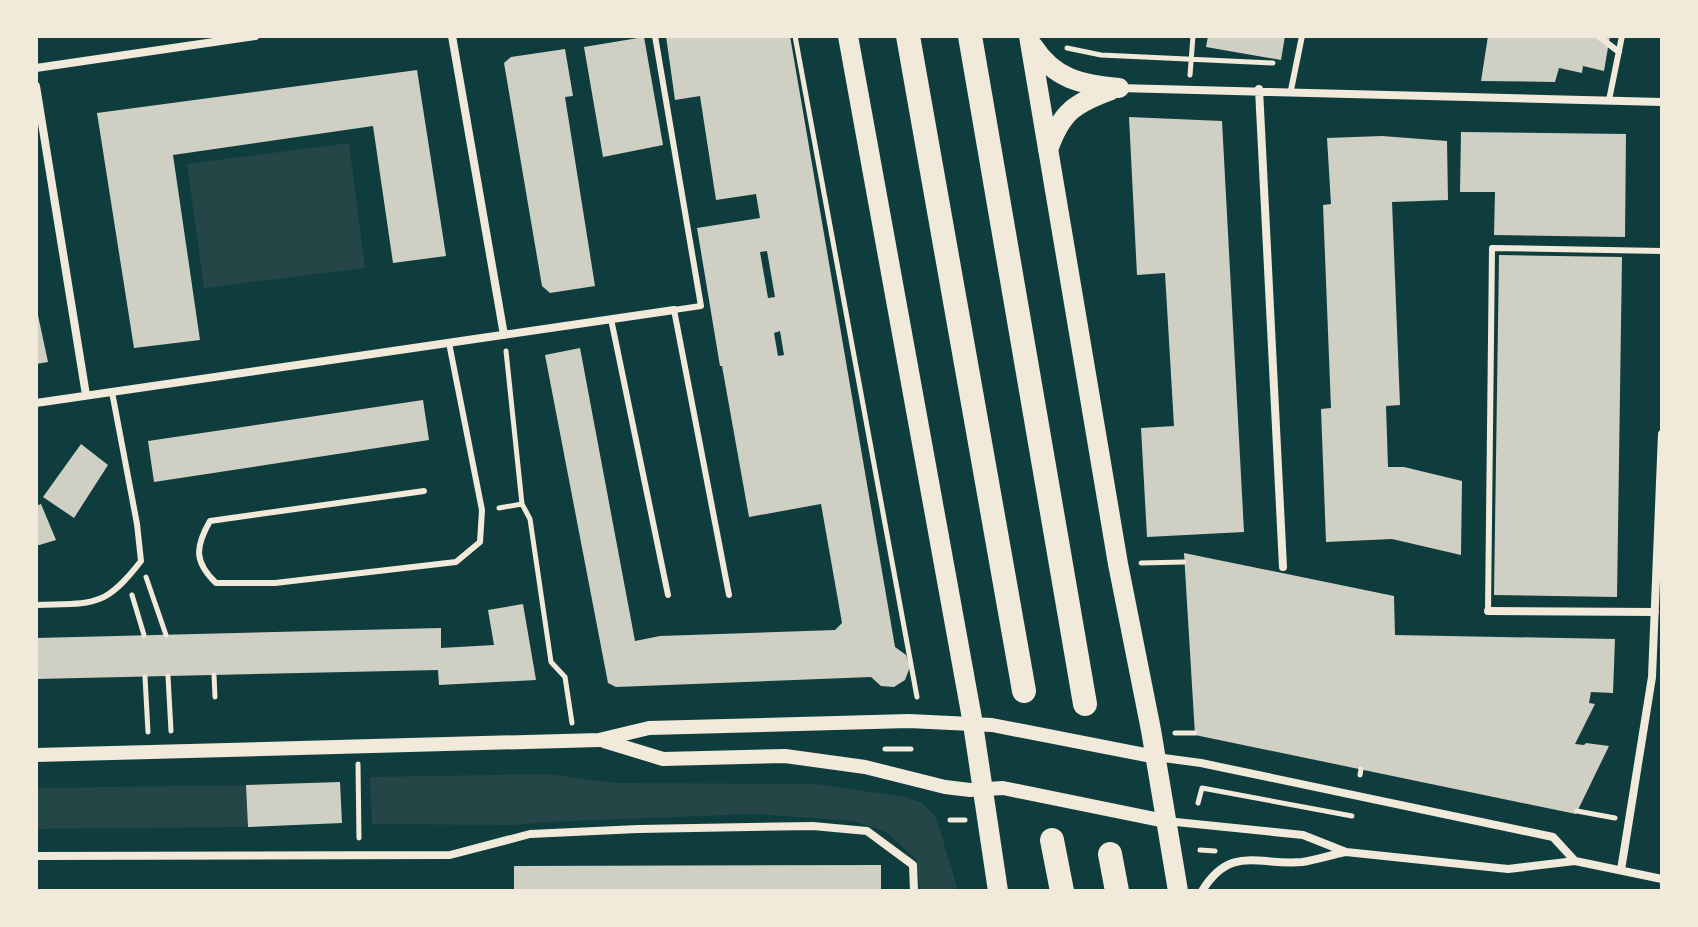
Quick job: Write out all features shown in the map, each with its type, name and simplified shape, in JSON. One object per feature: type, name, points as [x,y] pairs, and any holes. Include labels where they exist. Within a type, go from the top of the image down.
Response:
[{"type":"highway","points":[[908,36],[1024,691]]},
{"type":"highway","points":[[970,36],[1085,704]]},
{"type":"highway","points":[[1052,840],[1061,889]]},
{"type":"highway","points":[[1110,854],[1117,891]]},
{"type":"main road","points":[[848,36],[982,724],[992,789],[998,891]]},
{"type":"main road","points":[[1029,38],[1049,67],[1071,80],[1119,88]]},
{"type":"main road","points":[[1029,38],[1118,564],[1156,820],[1178,891]]},
{"type":"main road","points":[[1048,150],[1059,122],[1068,112],[1085,100],[1119,88]]},
{"type":"street","points":[[36,68],[255,36]]},
{"type":"street","points":[[452,36],[504,335]]},
{"type":"street","points":[[36,86],[86,395]]},
{"type":"street","points":[[1119,88],[1259,89],[1662,102]]},
{"type":"street","points":[[1259,89],[1283,567]]},
{"type":"street","points":[[36,403],[674,310]]},
{"type":"street","points":[[1621,870],[1652,677],[1662,434]]},
{"type":"street","points":[[1488,611],[1655,612]]},
{"type":"street","points":[[36,755],[599,740],[649,728],[909,721],[982,724],[1201,763],[1553,837],[1575,861]]},
{"type":"street","points":[[599,740],[663,759],[785,756],[865,767],[945,787],[992,789],[1156,820],[1303,835],[1346,852],[1508,869],[1575,861],[1662,879]]},
{"type":"street","points":[[36,856],[450,855],[530,834],[813,826],[867,831],[913,865],[914,891]]},
{"type":"street","points":[[1202,891],[1210,879],[1232,862],[1250,859],[1301,862],[1346,852]]},
{"type":"lane","points":[[655,36],[701,306],[674,310],[729,595]]},
{"type":"lane","points":[[1291,90],[1302,36]]},
{"type":"lane","points":[[1598,36],[1619,52]]},
{"type":"lane","points":[[1609,100],[1622,36]]},
{"type":"lane","points":[[1488,611],[1492,248],[1662,251]]},
{"type":"lane","points":[[611,319],[668,595]]},
{"type":"lane","points":[[424,491],[210,521],[198,542],[202,570],[216,583],[275,583],[456,562],[480,542],[482,510],[449,343]]},
{"type":"lane","points":[[36,605],[88,604],[114,594],[141,561],[112,392]]},
{"type":"path","points":[[795,36],[917,697]]},
{"type":"path","points":[[1191,88],[1189,57],[1193,36]]},
{"type":"path","points":[[1056,45],[1101,55],[1273,63]]},
{"type":"path","points":[[504,335],[522,504],[530,519],[551,662],[565,677],[575,740]]},
{"type":"path","points":[[482,510],[522,504]]},
{"type":"path","points":[[141,561],[166,635]]},
{"type":"path","points":[[1118,564],[1184,562]]},
{"type":"path","points":[[127,579],[144,635]]},
{"type":"path","points":[[214,675],[215,697]]},
{"type":"path","points":[[168,676],[172,751]]},
{"type":"path","points":[[145,677],[149,752]]},
{"type":"path","points":[[1175,733],[1195,733]]},
{"type":"path","points":[[358,746],[359,855]]},
{"type":"path","points":[[1198,803],[1202,788],[1352,816]]},
{"type":"path","points":[[1577,811],[1591,814]]},
{"type":"shaded area","points":[[349,143],[365,268],[204,288],[187,164]]},
{"type":"shaded area","points":[[548,774],[614,783],[816,784],[905,797],[922,803],[936,817],[958,891],[920,891],[917,860],[886,832],[854,821],[753,814],[514,825],[372,824],[370,777]]},
{"type":"shaded area","points":[[246,785],[248,827],[36,829],[36,788]]},
{"type":"building","points":[[666,36],[790,36],[895,647],[906,655],[910,667],[905,680],[894,687],[881,686],[871,677],[616,687],[608,683],[545,355],[580,348],[635,641],[660,636],[835,630],[842,623],[821,504],[749,517],[697,228],[760,218],[756,194],[716,200],[700,96],[675,100]],"holes":[[[767,251],[775,297],[768,298],[760,252]],[[780,331],[784,355],[778,356],[774,333]]]},
{"type":"building","points":[[1208,36],[1285,36],[1281,60],[1206,47]]},
{"type":"building","points":[[1488,36],[1610,36],[1604,71],[1583,66],[1582,73],[1559,68],[1555,82],[1481,81]]},
{"type":"building","points":[[644,37],[663,145],[603,157],[584,47]]},
{"type":"building","points":[[565,49],[573,96],[565,97],[595,286],[550,293],[542,286],[504,63],[511,57]]},
{"type":"building","points":[[417,70],[446,256],[393,263],[373,126],[173,155],[200,340],[134,348],[97,113]]},
{"type":"building","points":[[1129,117],[1222,121],[1244,532],[1147,537],[1141,428],[1174,426],[1165,273],[1137,275]]},
{"type":"building","points":[[1461,132],[1626,134],[1625,237],[1494,235],[1495,192],[1460,192]]},
{"type":"building","points":[[1382,136],[1447,141],[1448,200],[1392,202],[1400,405],[1386,406],[1388,467],[1404,467],[1462,481],[1461,555],[1392,539],[1326,542],[1321,409],[1331,408],[1323,205],[1331,204],[1327,138]]},
{"type":"building","points":[[1499,255],[1622,257],[1617,597],[1494,595]]},
{"type":"building","points":[[36,306],[48,362],[36,364]]},
{"type":"building","points":[[423,400],[429,440],[154,482],[148,441]]},
{"type":"building","points":[[81,444],[108,465],[74,518],[43,497]]},
{"type":"building","points":[[41,504],[56,540],[36,546],[36,506]]},
{"type":"building","points":[[1184,553],[1394,596],[1395,635],[1615,639],[1613,693],[1591,692],[1589,703],[1595,704],[1575,744],[1609,746],[1576,814],[1195,735]]},
{"type":"building","points":[[523,604],[536,680],[439,685],[438,670],[36,679],[36,638],[441,628],[441,648],[494,645],[488,610]]},
{"type":"building","points":[[340,782],[342,823],[248,827],[246,785]]},
{"type":"building","points":[[881,865],[881,891],[514,891],[514,866]]}]
